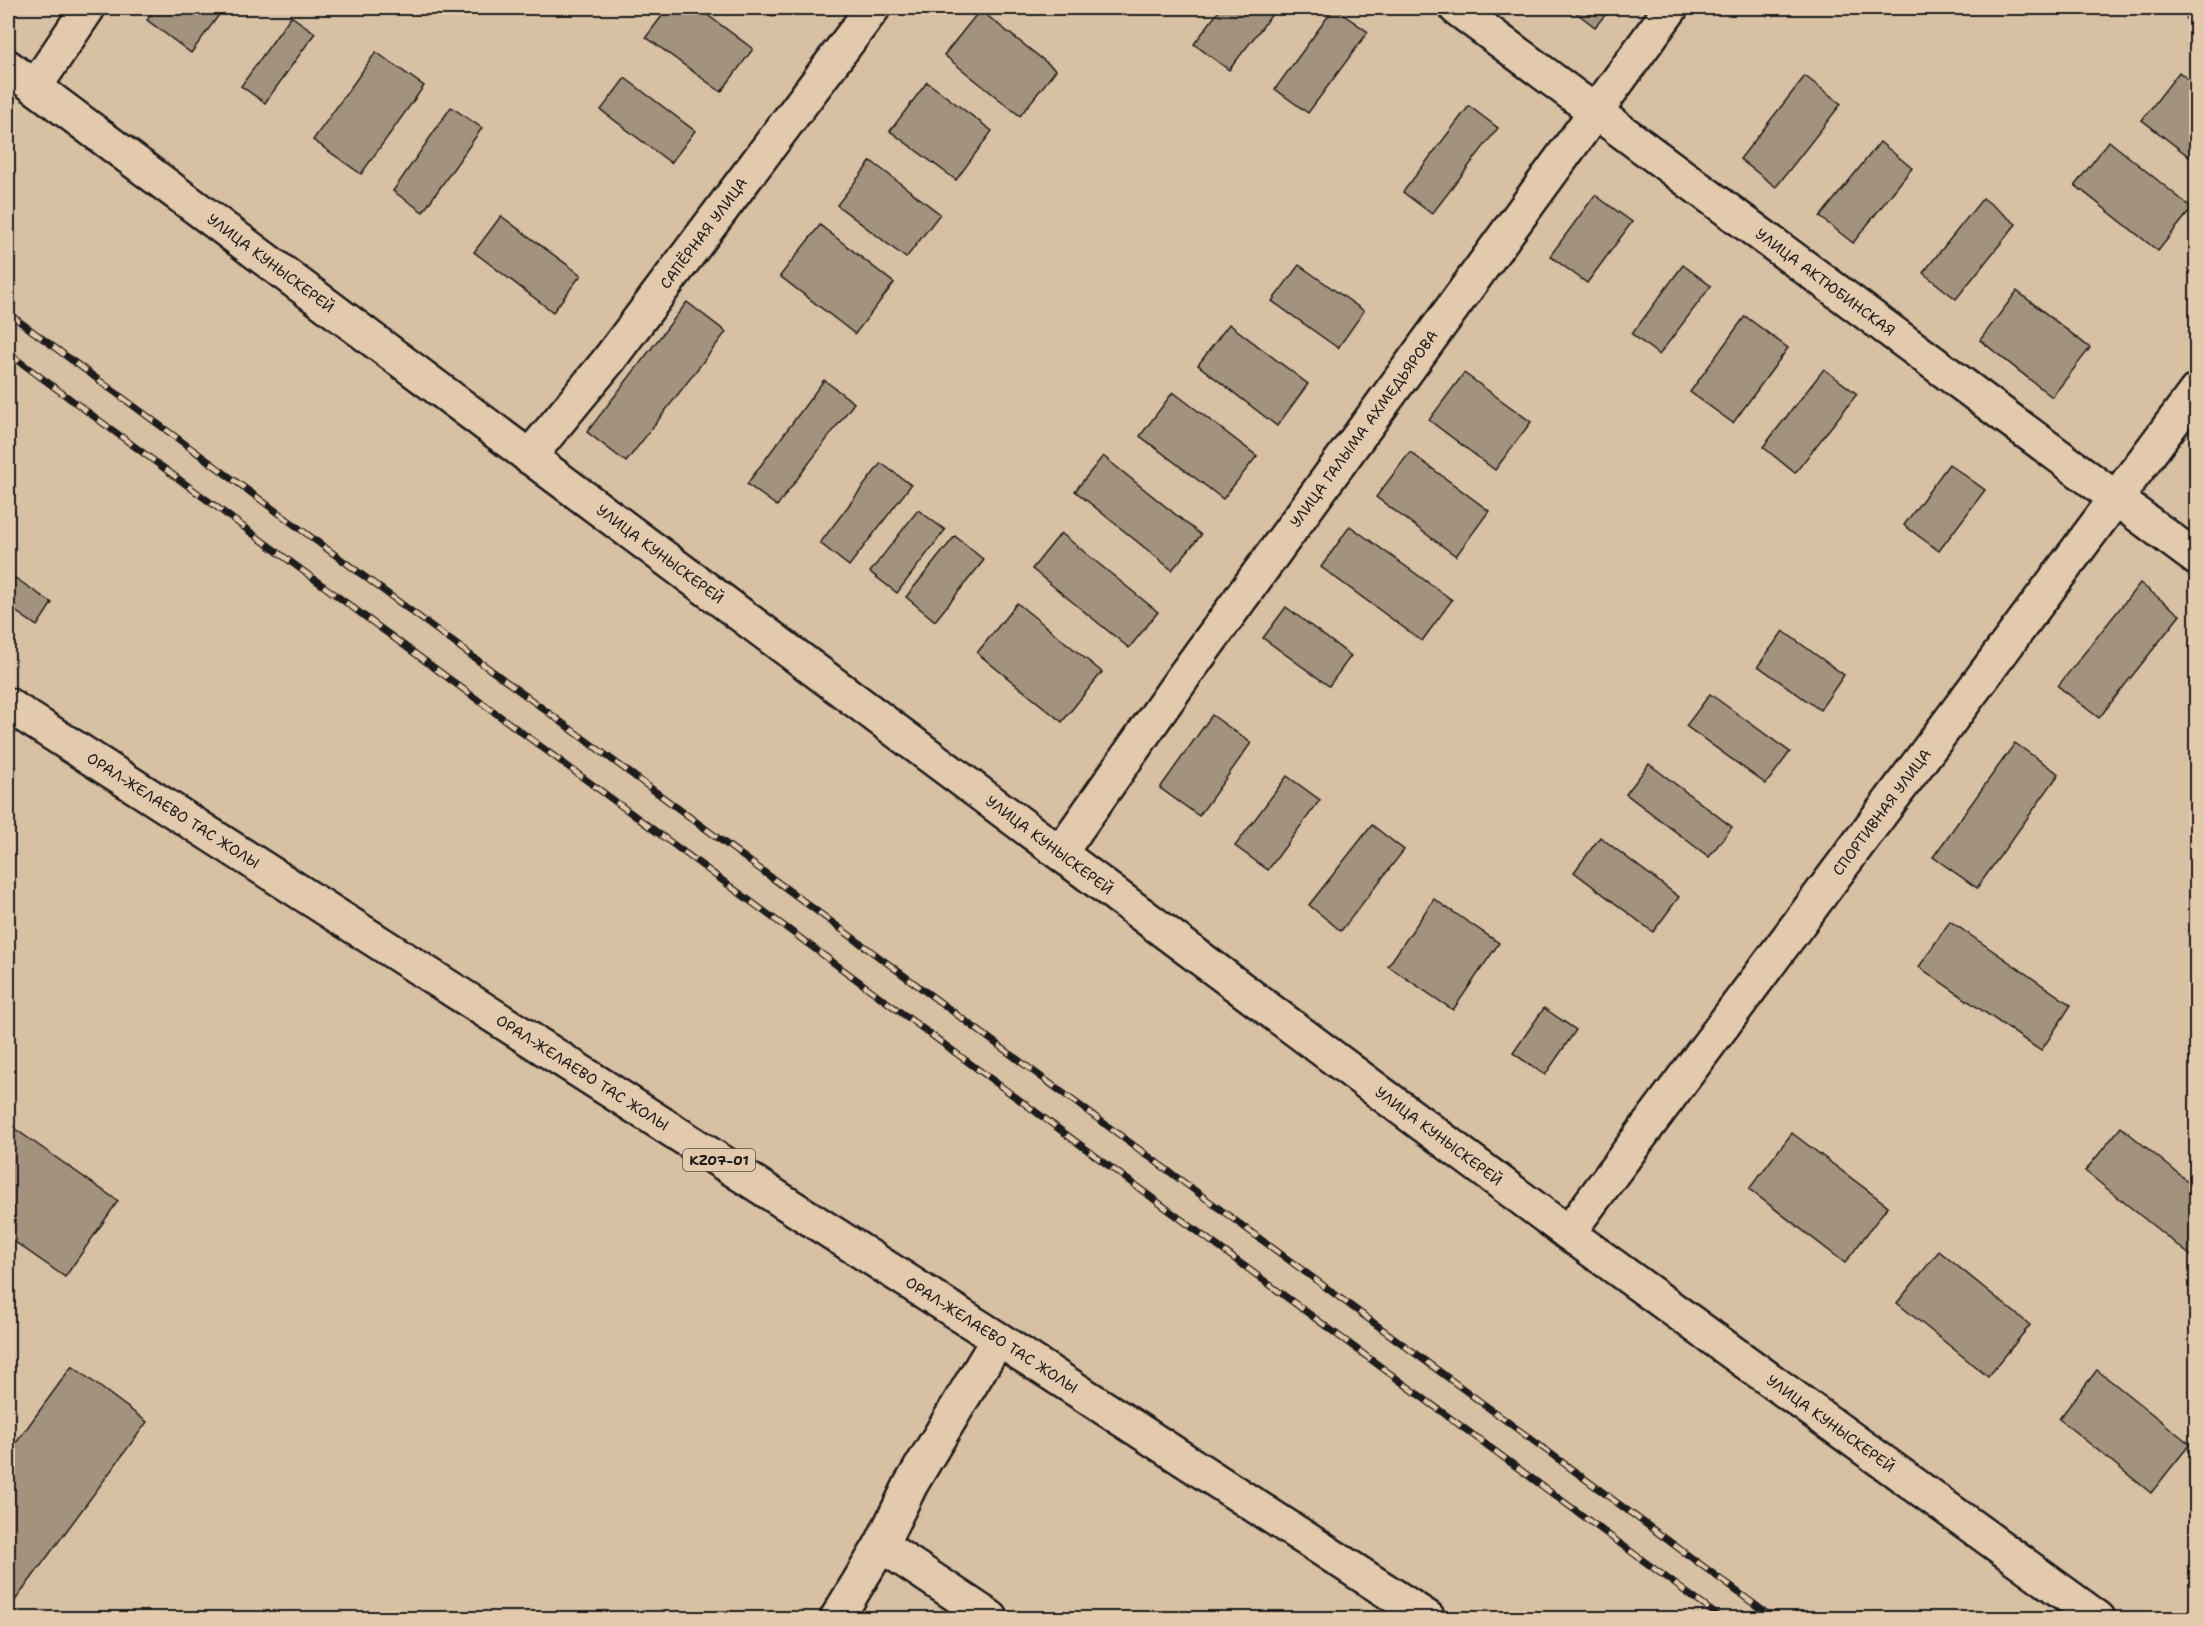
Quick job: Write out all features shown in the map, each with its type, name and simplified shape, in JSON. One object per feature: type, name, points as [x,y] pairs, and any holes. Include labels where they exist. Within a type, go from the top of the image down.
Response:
[{"type":"street","points":[[35,87],[88,8]]},
{"type":"street","name":"САПЁРНАЯ УЛИЦА","points":[[529,457],[608,361],[873,8]]},
{"type":"street","name":"УЛИЦА АКТЮБИНСКАЯ","points":[[1456,8],[2196,558]]},
{"type":"street","name":"УЛИЦА ГАЛЫМА АХМЕДЬЯРОВА","points":[[1060,853],[1184,676],[1594,110],[1671,8]]},
{"type":"street","name":"УЛИЦА КУНЫСКЕРЕЙ","points":[[8,67],[1568,1233],[2098,1618]]},
{"type":"street","name":"СПОРТИВНАЯ УЛИЦА","points":[[1568,1233],[2196,391]]},
{"type":"street","name":"ОРАЛ-ЖЕЛАЕВО ТАС ЖОЛЫ","points":[[8,705],[998,1339],[1428,1618]]},
{"type":"street","points":[[837,1618],[881,1545],[911,1484],[998,1339]]},
{"type":"street","points":[[881,1545],[991,1618]]},
{"type":"building","points":[[157,8],[224,8],[191,53],[147,20]]},
{"type":"building","points":[[668,8],[698,8],[753,49],[721,92],[646,37]]},
{"type":"building","points":[[761,8],[781,8],[773,17]]},
{"type":"building","points":[[1221,8],[1277,8],[1229,70],[1194,44]]},
{"type":"building","points":[[1334,8],[1368,32],[1308,113],[1275,89]]},
{"type":"building","points":[[1570,8],[1611,8],[1595,27]]},
{"type":"building","points":[[2196,8],[2196,27],[2186,19]]},
{"type":"building","points":[[980,10],[1056,70],[1020,116],[944,55]]},
{"type":"building","points":[[291,16],[315,33],[265,103],[241,86]]},
{"type":"building","points":[[376,52],[424,86],[361,174],[313,140]]},
{"type":"building","points":[[2179,72],[2196,86],[2196,162],[2142,120]]},
{"type":"building","points":[[1805,76],[1841,104],[1776,187],[1740,159]]},
{"type":"building","points":[[625,78],[695,131],[671,163],[601,110]]},
{"type":"building","points":[[927,82],[992,131],[956,180],[890,131]]},
{"type":"building","points":[[1469,106],[1498,128],[1432,214],[1403,192]]},
{"type":"building","points":[[451,107],[482,128],[423,212],[393,191]]},
{"type":"building","points":[[2109,141],[2192,208],[2158,251],[2075,185]]},
{"type":"building","points":[[1880,142],[1912,168],[1853,243],[1820,217]]},
{"type":"building","points":[[871,161],[940,214],[906,258],[837,205]]},
{"type":"building","points":[[1595,195],[1632,222],[1587,283],[1550,256]]},
{"type":"building","points":[[1983,198],[2016,224],[1956,299],[1923,273]]},
{"type":"building","points":[[501,216],[581,275],[553,312],[474,252]]},
{"type":"building","points":[[820,225],[894,283],[855,334],[780,276]]},
{"type":"building","points":[[1299,265],[1364,311],[1338,348],[1272,301]]},
{"type":"building","points":[[1683,265],[1711,286],[1659,355],[1632,334]]},
{"type":"building","points":[[2017,291],[2090,348],[2052,397],[1980,340]]},
{"type":"building","points":[[687,302],[726,332],[626,462],[587,432]]},
{"type":"building","points":[[1745,316],[1788,348],[1733,423],[1690,392]]},
{"type":"building","points":[[1229,324],[1308,384],[1277,426],[1198,365]]},
{"type":"building","points":[[1824,369],[1857,394],[1795,473],[1763,447]]},
{"type":"building","points":[[1464,373],[1531,422],[1495,470],[1429,420]]},
{"type":"building","points":[[824,380],[854,403],[777,506],[747,484]]},
{"type":"building","points":[[1173,392],[1257,456],[1223,499],[1140,436]]},
{"type":"building","points":[[1410,452],[1489,511],[1456,556],[1376,497]]},
{"type":"building","points":[[1103,456],[1201,535],[1172,570],[1075,491]]},
{"type":"building","points":[[881,463],[911,485],[849,566],[820,543]]},
{"type":"building","points":[[1949,464],[1985,490],[1939,551],[1904,525]]},
{"type":"building","points":[[918,510],[945,530],[897,593],[870,572]]},
{"type":"building","points":[[1350,526],[1452,600],[1422,641],[1321,567]]},
{"type":"building","points":[[1061,533],[1158,612],[1129,648],[1032,569]]},
{"type":"building","points":[[955,536],[984,560],[935,621],[906,597]]},
{"type":"building","points":[[8,573],[52,603],[37,626],[8,606]]},
{"type":"building","points":[[2140,583],[2180,615],[2099,718],[2058,686]]},
{"type":"building","points":[[1017,603],[1102,672],[1062,722],[977,653]]},
{"type":"building","points":[[1286,607],[1351,656],[1329,686],[1263,638]]},
{"type":"building","points":[[1783,631],[1844,675],[1820,710],[1758,666]]},
{"type":"building","points":[[1710,694],[1790,752],[1766,784],[1686,726]]},
{"type":"building","points":[[1212,715],[1251,743],[1199,816],[1160,788]]},
{"type":"building","points":[[2015,743],[2059,774],[1977,888],[1933,857]]},
{"type":"building","points":[[1649,764],[1732,827],[1709,857],[1626,794]]},
{"type":"building","points":[[1287,776],[1320,800],[1268,870],[1235,846]]},
{"type":"building","points":[[1372,825],[1404,850],[1341,931],[1309,905]]},
{"type":"building","points":[[1600,837],[1679,897],[1653,932],[1574,872]]},
{"type":"building","points":[[1434,899],[1499,943],[1453,1010],[1388,966]]},
{"type":"building","points":[[1950,921],[2071,1005],[2041,1051],[1919,967]]},
{"type":"building","points":[[1544,1008],[1576,1030],[1545,1075],[1513,1053]]},
{"type":"building","points":[[8,1124],[118,1201],[65,1277],[8,1237]]},
{"type":"building","points":[[2121,1127],[2196,1188],[2196,1260],[2085,1171]]},
{"type":"building","points":[[1792,1133],[1888,1206],[1845,1263],[1749,1189]]},
{"type":"building","points":[[1939,1251],[2030,1325],[1988,1377],[1897,1303]]},
{"type":"building","points":[[72,1366],[147,1422],[8,1610],[8,1454]]},
{"type":"building","points":[[2097,1370],[2190,1444],[2151,1493],[2059,1419]]},
{"type":"building","points":[[865,1611],[875,1618],[859,1618]]},
{"type":"railway","points":[[8,313],[1773,1618]]},
{"type":"railway","points":[[8,353],[1721,1618]]}]
